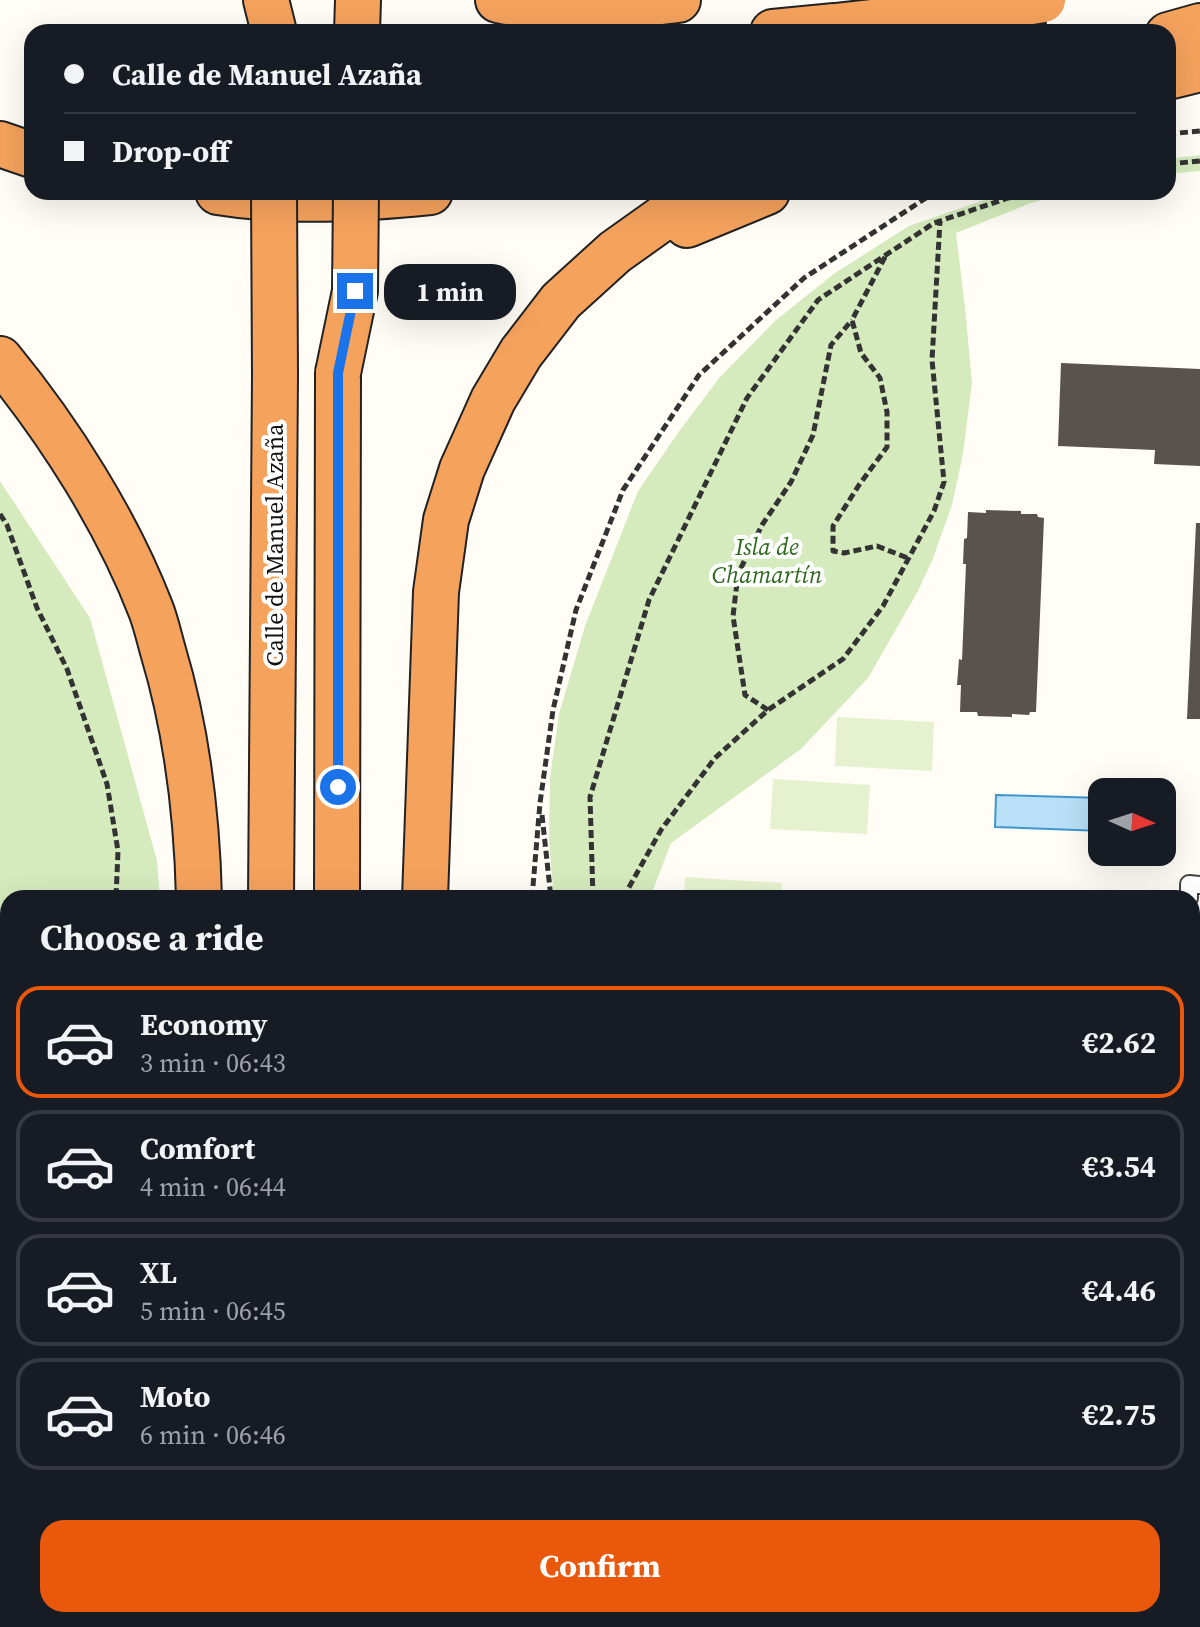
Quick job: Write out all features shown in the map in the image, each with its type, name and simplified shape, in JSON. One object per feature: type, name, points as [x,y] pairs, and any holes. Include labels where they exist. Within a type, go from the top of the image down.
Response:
[{"type":"highway","points":[[266,0],[272,24]]},
{"type":"highway","points":[[274,24],[275,0]]},
{"type":"highway","points":[[336,0],[336,24]]},
{"type":"highway","points":[[357,24],[358,0]]},
{"type":"highway","points":[[502,1],[620,7],[678,0]]},
{"type":"highway","points":[[941,24],[984,0]]},
{"type":"highway","points":[[854,24],[984,10],[1043,0]]},
{"type":"highway","points":[[502,1],[537,24]]},
{"type":"highway","points":[[1176,33],[1200,26]]},
{"type":"highway","points":[[1176,75],[1200,69]]},
{"type":"highway","points":[[0,144],[24,152]]},
{"type":"highway","name":"Calle de Manuel Azaña","points":[[271,890],[274,200]]},
{"type":"highway","points":[[337,200],[337,890]]},
{"type":"highway","points":[[338,373],[355,291],[356,200]]},
{"type":"highway","points":[[425,890],[436,592],[446,520],[462,469],[493,400],[521,353],[561,301],[615,252],[667,215],[697,200]]},
{"type":"highway","points":[[615,252],[628,254],[681,227],[747,200]]},
{"type":"highway","points":[[0,359],[75,464],[125,550],[152,613],[173,684],[189,769],[199,890]]},
{"type":"path","points":[[1176,133],[1200,131]]},
{"type":"path","points":[[1176,163],[1200,161]]},
{"type":"path","points":[[533,890],[540,803],[553,710],[576,610],[623,490],[699,375],[804,278],[923,200]]},
{"type":"path","points":[[593,890],[590,797],[649,600],[747,398],[818,300],[940,221],[1002,200]]},
{"type":"path","points":[[627,890],[661,830],[715,758],[768,710],[843,659],[883,606],[934,511],[944,482],[932,360],[940,221]]},
{"type":"path","points":[[768,710],[745,695],[733,616],[738,574],[762,525],[791,482],[813,435],[831,345],[852,320],[887,254]]},
{"type":"path","points":[[852,320],[861,353],[880,378],[887,412],[887,447],[833,526],[833,551],[844,553],[877,546],[910,559]]},
{"type":"path","points":[[0,514],[7,525],[37,608],[67,669],[107,784],[118,851],[116,890]]},
{"type":"path","points":[[540,803],[550,890]]},
{"type":"green space","points":[[1200,155],[1200,171],[1176,173],[1176,158]]},
{"type":"green space","name":"Isla de Chamartín","points":[[984,200],[1042,200],[956,233],[972,383],[963,454],[952,505],[918,591],[868,678],[801,749],[671,843],[653,890],[553,890],[549,841],[550,778],[559,714],[585,626],[638,491],[720,377],[776,320],[835,273],[909,226]]},
{"type":"green space","points":[[0,481],[90,618],[157,861],[159,890],[0,890]]},
{"type":"green space","points":[[837,717],[934,722],[932,771],[835,766]]},
{"type":"green space","points":[[773,779],[870,785],[867,834],[770,829]]},
{"type":"green space","points":[[685,877],[782,883],[782,890],[684,890]]},
{"type":"water","points":[[996,795],[1088,798],[1088,830],[995,827]]},
{"type":"building","points":[[1061,363],[1200,369],[1200,466],[1154,464],[1155,450],[1058,446]]},
{"type":"building","points":[[986,510],[1021,511],[1021,514],[1037,514],[1044,518],[1036,712],[1029,715],[978,716],[977,712],[960,712],[961,685],[957,685],[959,659],[962,660],[966,564],[963,564],[964,539],[967,538],[968,512],[986,513]]},
{"type":"building","points":[[1196,523],[1200,523],[1200,719],[1187,719]]},
{"type":"route","points":[[338,787],[338,373],[355,291]]}]
